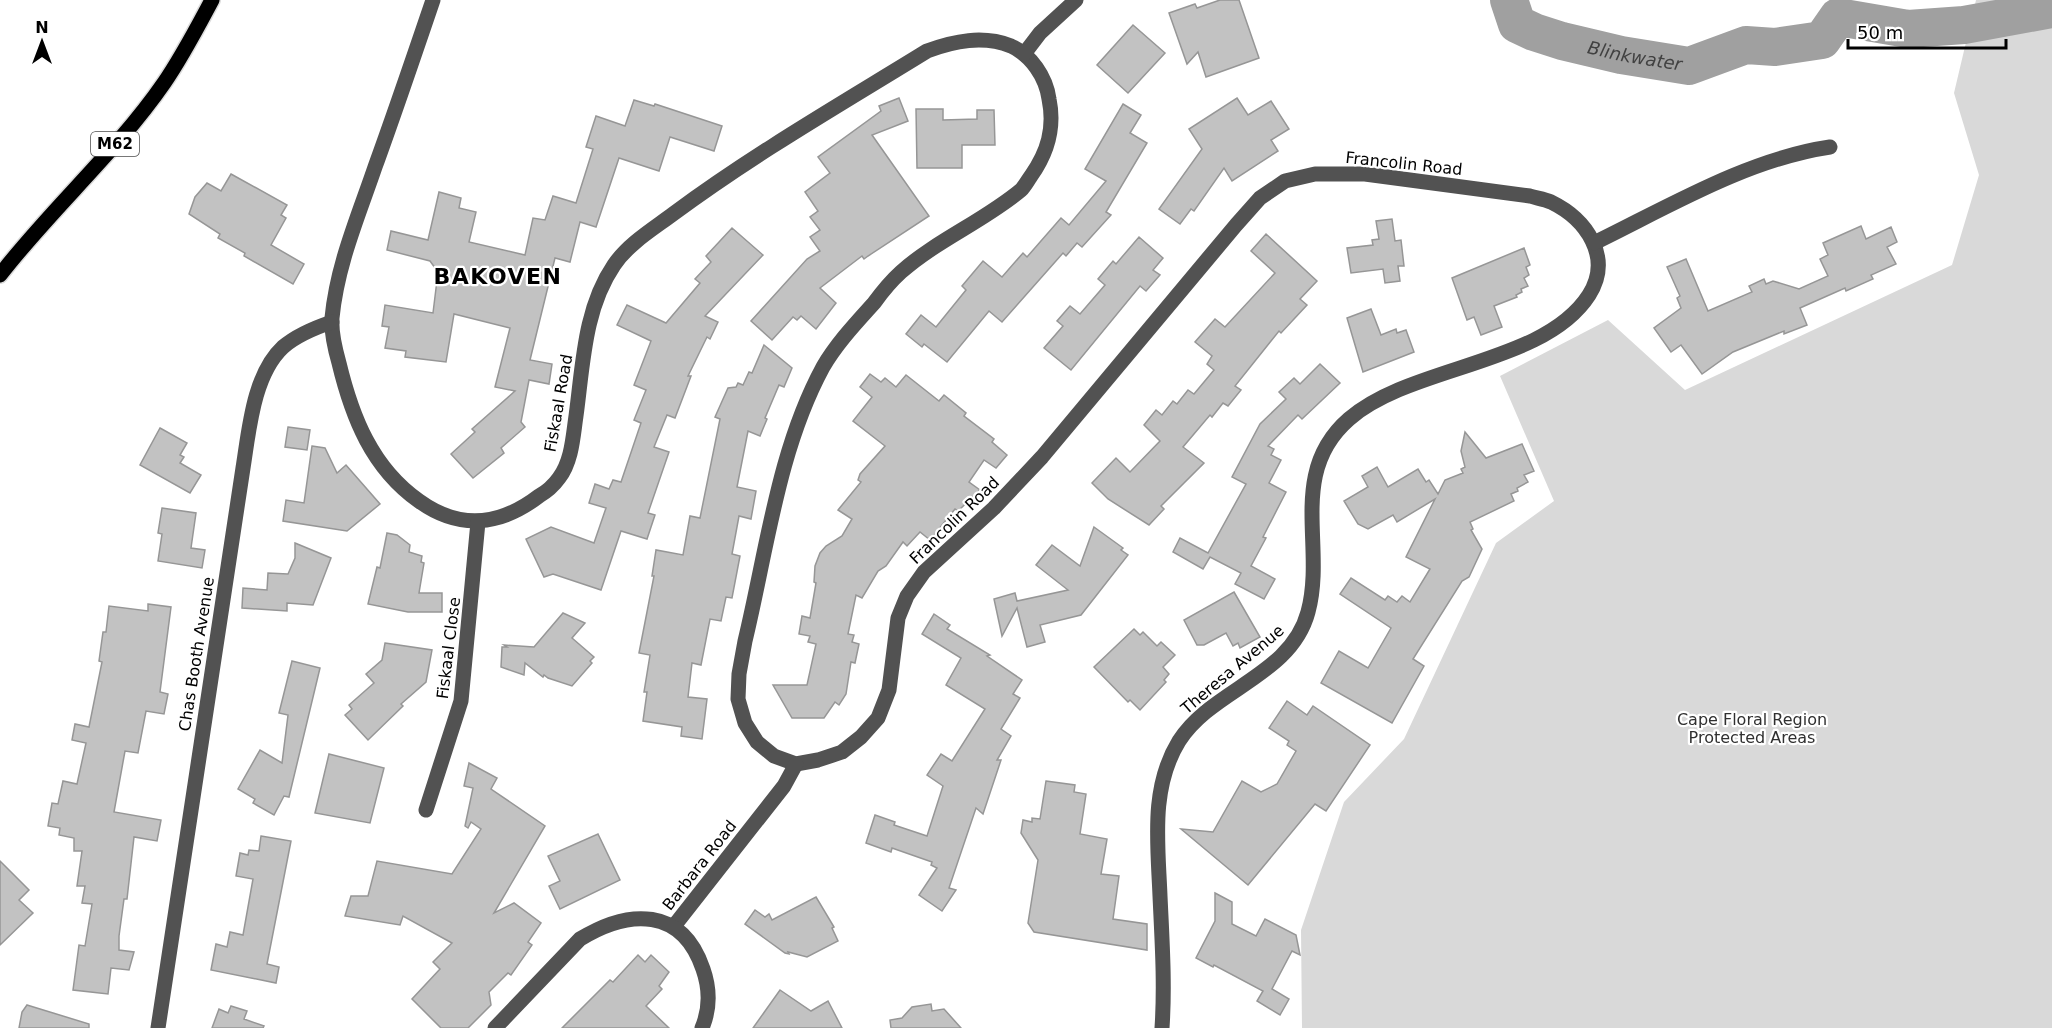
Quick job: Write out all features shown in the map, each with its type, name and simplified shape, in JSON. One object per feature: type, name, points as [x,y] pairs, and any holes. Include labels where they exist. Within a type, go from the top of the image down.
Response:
[{"type":"main road","name":"M62","points":[[0,275],[134,122],[163,85],[189,45],[212,0]]},
{"type":"street","name":"Fiskaal Road","points":[[433,0],[349,239],[338,282],[332,322],[346,394],[361,432],[381,465],[396,483],[432,510],[451,518],[478,522],[493,520],[510,513],[539,497],[559,478],[572,448],[589,323],[598,292],[615,262],[640,239],[754,158],[927,51],[945,44],[980,40],[996,41],[1024,54]]},
{"type":"street","points":[[796,764],[774,756],[757,742],[745,723],[738,699],[745,641],[794,433],[825,364],[845,335],[898,274],[920,256],[1022,189],[1039,165],[1050,138],[1051,106],[1042,76],[1024,54],[1040,33],[1076,0]]},
{"type":"street","points":[[1594,243],[1732,176],[1801,151],[1830,147]]},
{"type":"street","name":"Francolin Road","points":[[796,764],[842,752],[861,737],[878,718],[889,690],[898,618],[907,596],[924,572],[994,508],[1034,466],[1236,225],[1260,198],[1285,181],[1316,174],[1365,174],[1530,196],[1551,203],[1568,214],[1585,227],[1594,243]]},
{"type":"street","name":"Theresa Avenue","points":[[1162,1028],[1164,986],[1157,839],[1160,787],[1167,762],[1180,739],[1199,718],[1219,701],[1250,682],[1288,649],[1299,635],[1308,611],[1313,580],[1311,507],[1321,458],[1333,437],[1347,421],[1370,403],[1523,345],[1561,324],[1579,310],[1591,293],[1597,276],[1599,261],[1594,243]]},
{"type":"street","name":"Chas Booth Avenue","points":[[158,1028],[246,446],[256,394],[268,368],[282,348],[310,329],[332,322]]},
{"type":"street","name":"Fiskaal Close","points":[[426,810],[461,700],[478,522]]},
{"type":"street","name":"Barbara Road","points":[[702,1028],[707,1016],[709,997],[706,976],[700,959],[674,926],[784,786],[796,764]]},
{"type":"street","points":[[495,1028],[580,939],[597,928],[637,918],[657,920],[674,926]]},
{"type":"green space","name":"Cape Floral Region Protected Areas","points":[[1976,0],[2052,0],[2052,1028],[1302,1028],[1301,930],[1344,802],[1404,739],[1496,543],[1554,501],[1500,376],[1608,320],[1685,390],[1952,265],[1979,175],[1954,93]]},
{"type":"building","points":[[1220,0],[1239,0],[1259,58],[1206,77],[1198,52],[1187,64],[1169,13],[1195,4],[1197,8]]},
{"type":"building","points":[[1133,25],[1165,53],[1128,93],[1097,65]]},
{"type":"building","points":[[899,98],[908,121],[872,135],[929,216],[864,259],[862,256],[820,288],[836,303],[816,329],[801,316],[797,320],[793,317],[772,340],[751,321],[807,259],[820,251],[810,237],[820,230],[810,217],[818,211],[805,192],[830,173],[818,157],[881,111],[879,106]]},
{"type":"building","points":[[1237,98],[1248,115],[1271,101],[1289,129],[1271,140],[1278,151],[1232,181],[1224,168],[1194,211],[1191,209],[1180,224],[1159,209],[1202,149],[1189,129]]},
{"type":"building","points":[[634,100],[654,106],[655,104],[722,126],[714,151],[670,137],[659,171],[619,158],[596,227],[580,222],[570,262],[555,258],[530,360],[552,364],[549,384],[529,380],[521,422],[525,427],[501,448],[504,453],[473,478],[451,454],[475,432],[472,429],[515,391],[495,387],[510,328],[454,314],[446,362],[405,357],[406,351],[385,348],[389,327],[382,326],[385,305],[433,313],[438,272],[430,261],[387,250],[391,231],[428,240],[439,192],[461,198],[459,208],[476,212],[469,242],[525,255],[533,218],[545,220],[553,196],[576,203],[593,149],[586,147],[596,116],[625,126]]},
{"type":"building","points":[[1123,104],[1141,115],[1130,133],[1147,143],[1106,212],[1111,215],[1082,247],[1077,243],[1066,256],[1063,253],[1002,322],[989,311],[947,362],[924,344],[922,347],[906,334],[921,315],[936,327],[966,290],[962,286],[983,261],[1002,277],[1023,253],[1027,257],[1061,218],[1069,225],[1106,181],[1085,169]]},
{"type":"building","points":[[916,109],[943,109],[943,120],[977,119],[977,110],[994,110],[995,145],[962,145],[962,168],[917,168]]},
{"type":"building","points":[[231,174],[287,205],[281,215],[286,218],[271,245],[304,264],[293,284],[244,256],[245,253],[218,238],[220,234],[189,214],[195,197],[207,183],[221,191]]},
{"type":"building","points":[[1392,219],[1395,241],[1401,240],[1404,266],[1398,266],[1400,281],[1385,283],[1383,269],[1351,273],[1347,248],[1373,245],[1372,240],[1379,239],[1376,221]]},
{"type":"building","points":[[1861,226],[1866,239],[1891,227],[1897,242],[1887,247],[1896,264],[1871,275],[1873,279],[1846,291],[1845,288],[1800,308],[1807,325],[1784,334],[1784,331],[1733,352],[1702,374],[1681,345],[1671,352],[1654,328],[1681,308],[1677,298],[1680,296],[1667,267],[1686,259],[1708,311],[1752,292],[1749,286],[1764,279],[1766,284],[1773,281],[1799,289],[1828,276],[1820,259],[1828,255],[1823,243]]},
{"type":"building","points":[[732,228],[763,255],[705,316],[718,322],[710,339],[707,337],[688,376],[691,376],[675,418],[667,415],[654,447],[669,452],[648,513],[655,515],[647,539],[621,531],[601,590],[553,574],[544,577],[526,539],[551,527],[594,543],[606,508],[589,503],[595,484],[609,489],[613,480],[621,482],[641,423],[634,420],[646,390],[634,385],[651,341],[617,325],[627,305],[666,323],[700,283],[695,279],[711,262],[706,256]]},
{"type":"building","points":[[1266,234],[1317,281],[1300,299],[1307,305],[1281,333],[1279,331],[1235,386],[1241,390],[1228,406],[1223,403],[1212,417],[1210,415],[1183,447],[1204,463],[1161,506],[1164,509],[1149,525],[1108,499],[1092,483],[1116,458],[1130,472],[1160,441],[1144,425],[1156,410],[1162,415],[1173,401],[1177,404],[1188,390],[1194,394],[1214,370],[1207,364],[1212,356],[1195,342],[1215,319],[1225,327],[1275,273],[1251,251]]},
{"type":"building","points":[[1139,237],[1163,258],[1153,270],[1160,275],[1146,291],[1140,286],[1071,370],[1044,348],[1063,326],[1057,321],[1070,306],[1080,314],[1105,285],[1098,279],[1113,261],[1116,264]]},
{"type":"building","points":[[1524,248],[1530,265],[1526,267],[1529,275],[1524,278],[1528,286],[1521,289],[1522,292],[1516,295],[1517,297],[1494,306],[1502,327],[1481,335],[1474,317],[1467,320],[1452,278]]},
{"type":"building","points":[[1371,309],[1381,335],[1396,329],[1397,333],[1406,330],[1414,352],[1363,372],[1347,318]]},
{"type":"building","points":[[764,345],[792,368],[784,387],[779,385],[760,436],[748,431],[737,487],[756,491],[751,519],[739,516],[732,554],[740,556],[732,598],[726,597],[721,621],[710,619],[701,665],[692,663],[688,697],[707,699],[702,739],[681,736],[682,727],[643,721],[647,692],[644,692],[650,655],[639,653],[654,576],[652,576],[656,550],[683,555],[690,516],[700,518],[720,419],[715,417],[728,388],[736,387],[738,383],[743,385],[749,372],[752,373]]},
{"type":"building","points":[[1320,364],[1340,383],[1302,419],[1298,415],[1268,446],[1274,449],[1271,455],[1281,460],[1269,483],[1286,492],[1251,566],[1275,579],[1264,599],[1235,584],[1241,573],[1210,557],[1203,569],[1173,552],[1180,538],[1208,553],[1246,484],[1232,477],[1260,424],[1286,399],[1279,392],[1294,378],[1300,384]]},
{"type":"building","points":[[870,374],[881,382],[885,378],[896,387],[906,375],[939,401],[944,395],[966,413],[964,416],[994,439],[992,442],[1007,455],[996,468],[984,460],[969,482],[980,490],[958,511],[955,509],[930,540],[920,532],[907,546],[903,542],[886,566],[878,571],[862,598],[856,595],[848,634],[854,635],[852,642],[859,644],[855,663],[851,662],[846,694],[839,705],[835,702],[824,718],[792,718],[773,685],[807,685],[816,644],[808,642],[810,636],[799,634],[802,616],[810,618],[816,583],[814,582],[815,566],[820,553],[826,546],[842,536],[852,519],[838,510],[861,482],[858,480],[860,474],[885,446],[853,421],[872,397],[860,387]]},
{"type":"building","points":[[288,427],[310,430],[307,450],[285,447]]},
{"type":"building","points":[[160,428],[187,443],[180,455],[184,457],[180,463],[201,475],[190,493],[140,465]]},
{"type":"building","points":[[1465,432],[1486,458],[1522,444],[1534,471],[1524,475],[1528,482],[1511,494],[1514,501],[1470,522],[1473,529],[1471,530],[1482,549],[1469,577],[1462,581],[1413,659],[1424,666],[1392,723],[1321,683],[1339,651],[1368,668],[1391,628],[1340,594],[1351,578],[1385,600],[1388,596],[1397,602],[1402,596],[1410,602],[1430,569],[1406,557],[1435,499],[1397,522],[1393,515],[1368,529],[1358,524],[1344,501],[1368,487],[1362,476],[1377,467],[1388,487],[1418,469],[1426,482],[1429,480],[1438,494],[1445,480],[1463,473],[1461,469],[1465,467],[1461,451]]},
{"type":"building","points":[[312,446],[325,448],[337,473],[346,465],[380,504],[347,531],[283,521],[286,500],[304,503]]},
{"type":"building","points":[[162,508],[196,513],[191,548],[205,550],[202,568],[158,561],[162,534],[158,533]]},
{"type":"building","points":[[1094,527],[1123,548],[1121,550],[1128,555],[1081,615],[1040,625],[1045,642],[1027,647],[1017,608],[1002,636],[994,599],[1015,593],[1017,601],[1068,590],[1036,565],[1052,545],[1080,566]]},
{"type":"building","points":[[387,533],[397,535],[410,545],[409,552],[422,556],[421,562],[424,563],[419,593],[442,593],[442,612],[408,612],[368,604],[377,567],[380,568]]},
{"type":"building","points":[[295,543],[331,558],[313,605],[287,603],[287,611],[242,608],[243,588],[267,590],[268,573],[288,574],[295,558]]},
{"type":"building","points":[[1234,592],[1260,637],[1240,648],[1238,643],[1233,646],[1226,633],[1204,645],[1197,645],[1184,620]]},
{"type":"building","points":[[148,604],[171,607],[160,692],[168,694],[164,714],[146,711],[138,753],[125,751],[114,812],[161,820],[157,841],[134,837],[127,899],[124,899],[119,936],[119,950],[134,952],[129,970],[111,968],[108,994],[73,990],[79,945],[85,946],[92,904],[82,903],[85,886],[77,886],[82,851],[74,851],[74,838],[59,835],[60,828],[48,826],[52,803],[58,804],[63,781],[77,784],[86,743],[72,740],[75,724],[89,727],[102,662],[99,661],[109,606],[148,611]]},
{"type":"building","points":[[563,613],[585,623],[572,638],[594,657],[590,661],[592,663],[572,686],[544,675],[543,677],[525,663],[524,675],[501,667],[502,647],[507,647],[504,645],[534,647]]},
{"type":"building","points":[[934,614],[950,625],[947,629],[990,655],[987,656],[1022,680],[1013,694],[1020,698],[1001,729],[1011,736],[997,760],[1001,760],[983,814],[976,808],[949,888],[956,890],[942,911],[919,895],[937,868],[931,865],[932,862],[892,848],[891,852],[866,843],[875,815],[895,822],[894,825],[927,836],[943,786],[927,775],[941,754],[952,761],[985,709],[946,685],[961,658],[922,634]]},
{"type":"building","points":[[1134,629],[1140,635],[1143,632],[1157,646],[1161,642],[1175,655],[1163,667],[1169,674],[1164,680],[1166,682],[1140,710],[1130,700],[1128,702],[1094,667]]},
{"type":"building","points":[[385,643],[432,650],[426,682],[401,704],[403,706],[368,740],[345,715],[352,709],[349,705],[374,683],[366,674],[382,660]]},
{"type":"building","points":[[292,661],[320,668],[289,797],[284,796],[274,815],[253,803],[255,799],[238,789],[260,750],[282,763],[288,715],[279,713]]},
{"type":"building","points":[[1287,701],[1307,715],[1313,706],[1370,745],[1326,811],[1315,804],[1248,885],[1181,829],[1213,832],[1242,781],[1261,792],[1277,784],[1296,751],[1287,745],[1289,741],[1269,728]]},
{"type":"building","points":[[329,754],[384,768],[370,823],[315,813]]},
{"type":"building","points":[[469,763],[497,778],[491,789],[545,826],[494,913],[514,903],[541,923],[528,942],[532,945],[511,975],[508,973],[489,992],[491,1005],[468,1028],[441,1028],[412,999],[440,969],[433,962],[452,943],[403,916],[400,925],[345,916],[351,896],[368,896],[377,861],[452,874],[481,829],[471,822],[468,828],[465,826],[473,788],[464,786]]},
{"type":"building","points":[[1046,781],[1075,785],[1074,792],[1086,794],[1080,834],[1107,839],[1101,874],[1119,876],[1113,919],[1147,924],[1147,950],[1034,932],[1028,923],[1038,860],[1021,833],[1023,820],[1032,822],[1032,818],[1040,819]]},
{"type":"building","points":[[598,834],[620,880],[560,909],[549,886],[560,881],[548,856]]},
{"type":"building","points":[[261,836],[291,841],[267,964],[279,967],[276,983],[211,970],[216,944],[227,947],[230,932],[243,935],[253,879],[236,876],[240,853],[248,855],[249,850],[259,851]]},
{"type":"building","points":[[0,861],[29,890],[19,900],[33,913],[0,945]]},
{"type":"building","points":[[1215,893],[1232,902],[1232,924],[1256,936],[1265,919],[1296,935],[1300,955],[1292,951],[1272,989],[1289,999],[1280,1015],[1257,1001],[1263,991],[1196,958],[1215,921]]},
{"type":"building","points":[[816,897],[834,927],[832,928],[838,941],[807,957],[785,953],[745,924],[755,910],[765,917],[769,914],[772,920]]},
{"type":"building","points":[[638,955],[645,962],[651,955],[669,972],[659,986],[662,989],[646,1006],[669,1028],[562,1028],[610,980],[613,982]]},
{"type":"building","points":[[780,990],[811,1011],[828,1001],[842,1028],[753,1028]]},
{"type":"building","points":[[931,1004],[932,1011],[944,1009],[961,1028],[891,1028],[890,1020],[902,1018],[912,1007]]},
{"type":"building","points":[[27,1005],[89,1024],[89,1028],[19,1028],[22,1012]]},
{"type":"building","points":[[231,1006],[247,1011],[244,1019],[264,1026],[263,1028],[212,1028],[219,1009],[228,1013]]},
{"type":"waterway","name":"Blinkwater","points":[[1509,0],[1517,24],[1534,32],[1621,55],[1689,66],[1746,45],[1775,47],[1822,40],[1838,17],[1908,29],[1964,25],[2052,9]]},
{"type":"district","name":"BAKOVEN","points":[[498,276]]}]
